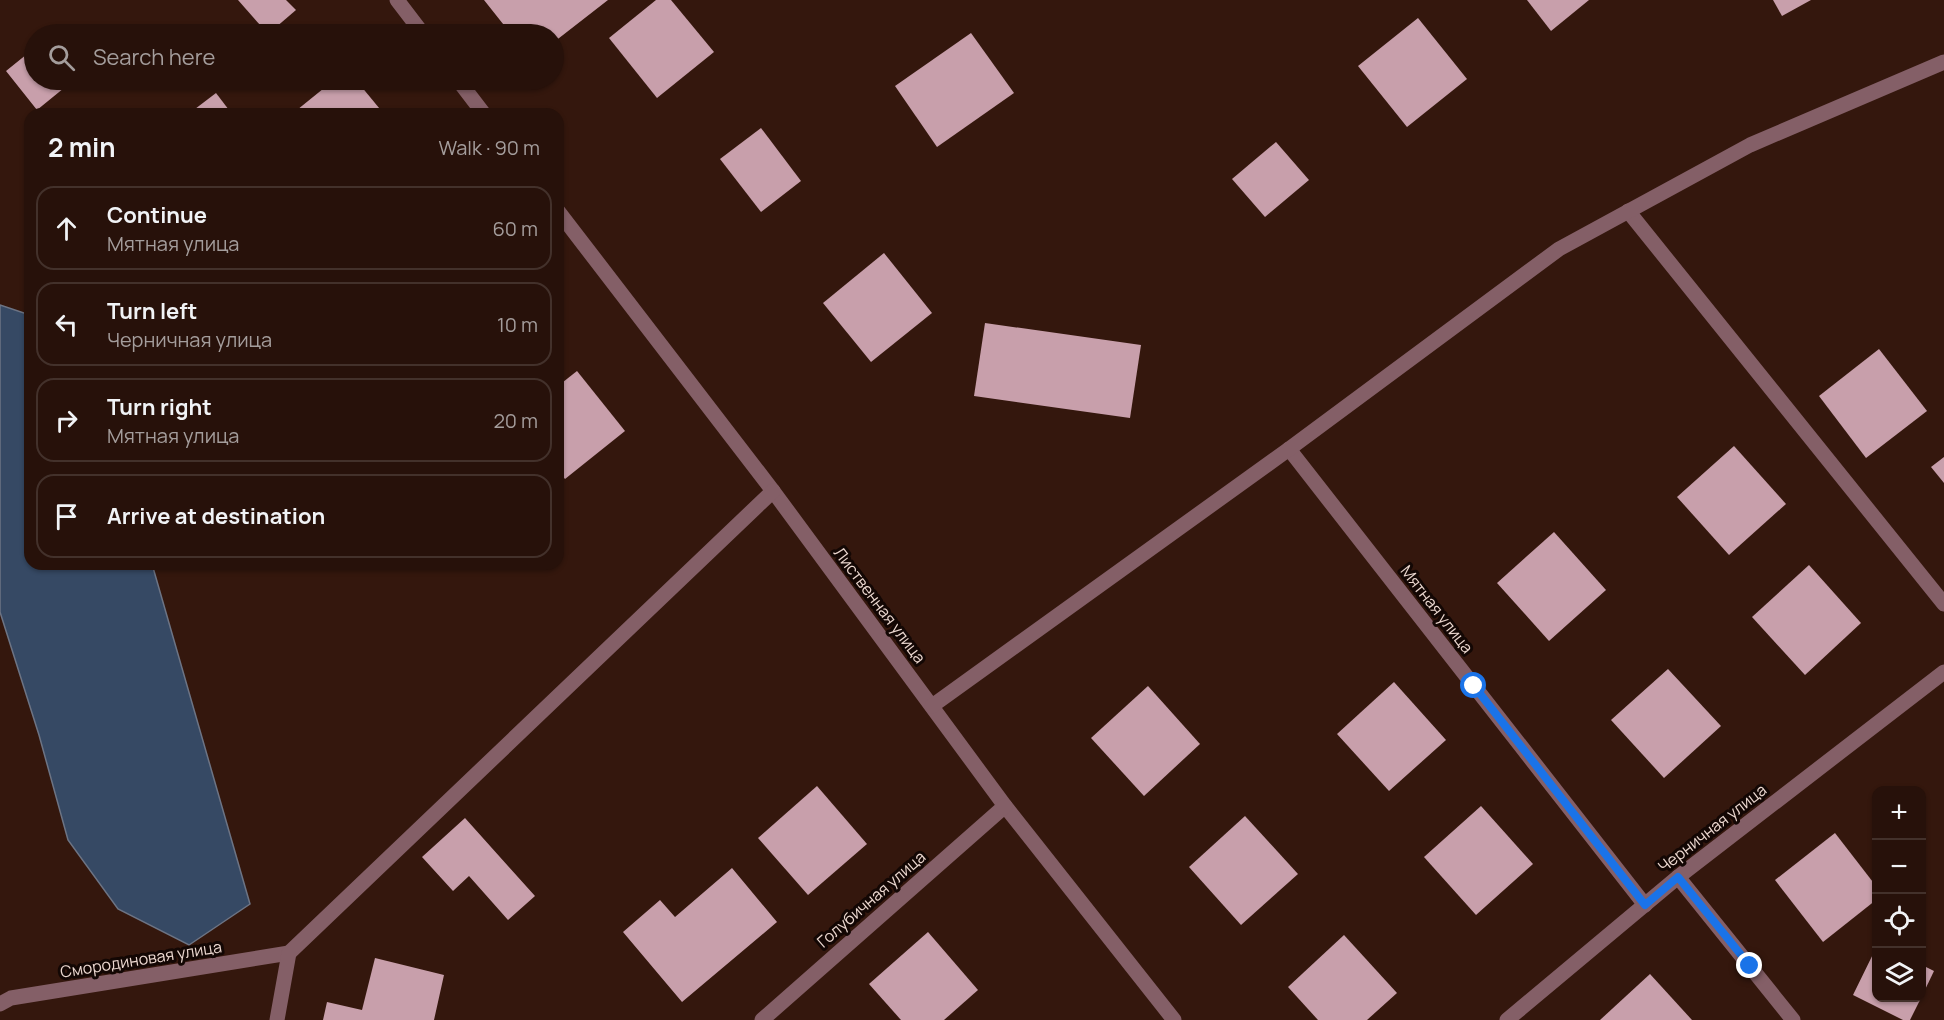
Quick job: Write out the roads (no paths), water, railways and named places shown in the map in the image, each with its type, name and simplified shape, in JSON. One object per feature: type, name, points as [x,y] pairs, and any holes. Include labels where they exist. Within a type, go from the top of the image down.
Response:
[{"type":"street","points":[[397,0],[415,24]]},
{"type":"street","points":[[932,706],[1289,449],[1559,249],[1750,145],[1944,63]]},
{"type":"street","points":[[466,90],[479,108]]},
{"type":"street","points":[[1628,211],[1944,604]]},
{"type":"street","name":"Лиственная улица","points":[[564,219],[773,491],[1005,806],[1174,1020]]},
{"type":"street","name":"Мятная улица","points":[[1289,449],[1645,905]]},
{"type":"street","points":[[277,1020],[290,953],[773,491]]},
{"type":"street","name":"Черничная улица","points":[[1507,1020],[1678,877],[1944,672]]},
{"type":"street","name":"Голубичная улица","points":[[762,1020],[1005,806]]},
{"type":"street","points":[[1678,877],[1793,1020]]},
{"type":"street","name":"Смородиновая улица","points":[[0,1004],[11,999],[290,953]]},
{"type":"water","points":[[0,305],[24,313],[24,570],[154,570],[250,904],[189,945],[118,909],[68,840],[39,735],[0,612]]}]
